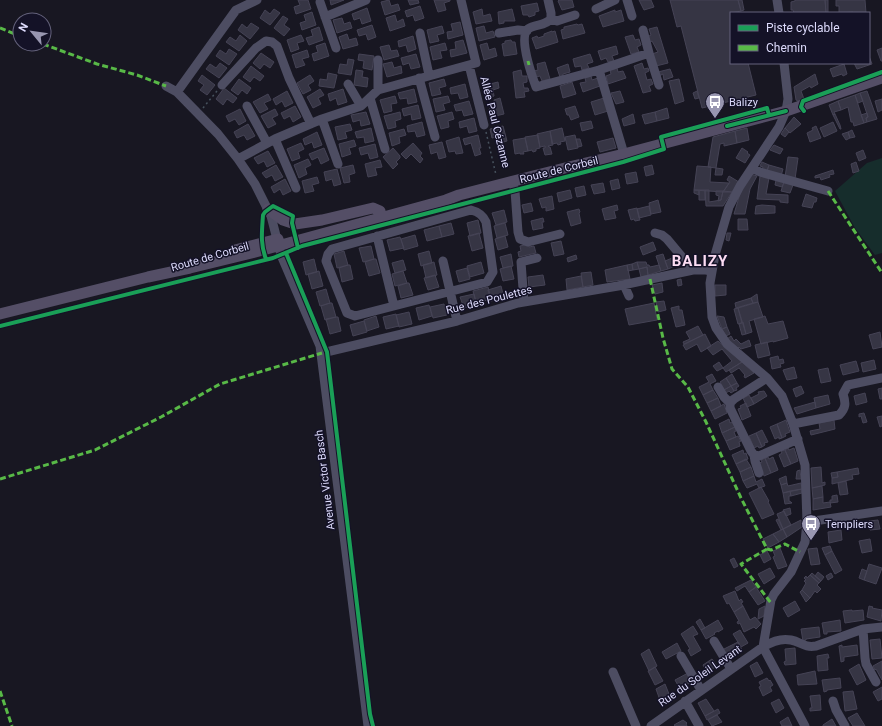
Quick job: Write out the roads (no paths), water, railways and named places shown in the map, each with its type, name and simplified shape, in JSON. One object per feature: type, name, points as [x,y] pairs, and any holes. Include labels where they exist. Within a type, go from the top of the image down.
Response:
[{"type":"main road","name":"Route de Corbeil","points":[[0,314],[190,268],[278,242],[786,112],[882,78]]},
{"type":"main road","name":"Route de Corbeil","points":[[278,242],[295,235],[380,211],[445,196],[459,195]]},
{"type":"main road","points":[[268,209],[283,220],[295,224],[322,220],[373,208],[380,211]]},
{"type":"street","points":[[176,92],[236,10],[256,0]]},
{"type":"street","points":[[325,17],[366,0]]},
{"type":"street","name":"Allée Paul Cézanne","points":[[461,0],[484,124]]},
{"type":"street","points":[[548,0],[551,19]]},
{"type":"street","points":[[596,8],[615,0]]},
{"type":"street","points":[[627,0],[632,16]]},
{"type":"street","points":[[777,0],[779,12]]},
{"type":"street","points":[[320,2],[336,48]]},
{"type":"street","points":[[499,33],[518,30],[526,31],[551,19],[557,20],[575,15]]},
{"type":"street","points":[[643,30],[648,53],[659,85]]},
{"type":"street","points":[[526,31],[524,40],[528,63],[536,87],[599,70],[648,53]]},
{"type":"street","points":[[420,33],[429,75]]},
{"type":"street","points":[[222,85],[256,48],[266,41],[272,42],[277,46],[289,78],[311,124]]},
{"type":"street","points":[[378,60],[378,90]]},
{"type":"street","points":[[238,159],[271,141],[322,119],[361,106],[378,90],[473,64]]},
{"type":"street","points":[[784,64],[788,99],[786,112],[779,127],[740,186],[722,224],[711,271],[710,298],[712,317],[716,328],[727,344],[767,378],[782,396],[798,439],[806,472],[806,537],[791,572],[771,600],[763,647],[805,726]]},
{"type":"street","points":[[599,70],[624,154]]},
{"type":"street","points":[[419,78],[435,137]]},
{"type":"street","points":[[348,84],[361,106]]},
{"type":"street","name":"Avenue Victor Basch","points":[[166,86],[176,92],[199,113],[238,159],[255,184],[268,209],[281,255],[322,353],[368,726]]},
{"type":"street","points":[[370,98],[385,149]]},
{"type":"street","points":[[247,106],[271,141],[296,188]]},
{"type":"street","points":[[322,119],[338,164]]},
{"type":"street","points":[[752,168],[760,172],[828,191]]},
{"type":"street","name":"Route de Corbeil","points":[[512,181],[515,191],[518,232],[520,238],[523,241],[528,242],[560,234]]},
{"type":"street","points":[[471,210],[477,211],[483,216],[486,222],[493,272],[487,282],[355,316],[347,313],[326,261],[332,248],[377,236],[471,210]]},
{"type":"street","points":[[655,233],[662,235],[667,239],[693,270]]},
{"type":"street","points":[[377,236],[394,306]]},
{"type":"street","points":[[524,302],[521,262],[537,258]]},
{"type":"street","points":[[443,261],[457,321]]},
{"type":"street","name":"Rue des Poulettes","points":[[322,353],[457,321],[524,302],[624,285],[693,270],[711,271]]},
{"type":"street","points":[[624,285],[629,296]]},
{"type":"street","points":[[730,403],[767,378]]},
{"type":"street","points":[[793,424],[839,415],[844,410],[846,404],[843,394],[848,385],[882,378]]},
{"type":"street","points":[[718,387],[730,403],[730,408],[754,455],[759,473]]},
{"type":"street","points":[[754,455],[759,456],[798,439]]},
{"type":"street","points":[[807,522],[882,511]]},
{"type":"street","points":[[876,682],[866,664],[863,630],[882,627]]},
{"type":"street","name":"Rue du Soleil Levant","points":[[651,726],[731,669],[774,641],[791,639],[809,647],[863,630]]},
{"type":"street","points":[[714,641],[731,669]]},
{"type":"street","points":[[681,656],[701,690]]},
{"type":"street","points":[[613,672],[636,726]]},
{"type":"street","points":[[833,700],[836,710],[845,726]]},
{"type":"street","points":[[685,701],[699,726]]},
{"type":"place","name":"Balizy","points":[[715,119]]},
{"type":"place","name":"Templiers","points":[[811,541]]},
{"type":"district","name":"BALIZY","points":[[700,261]]}]
